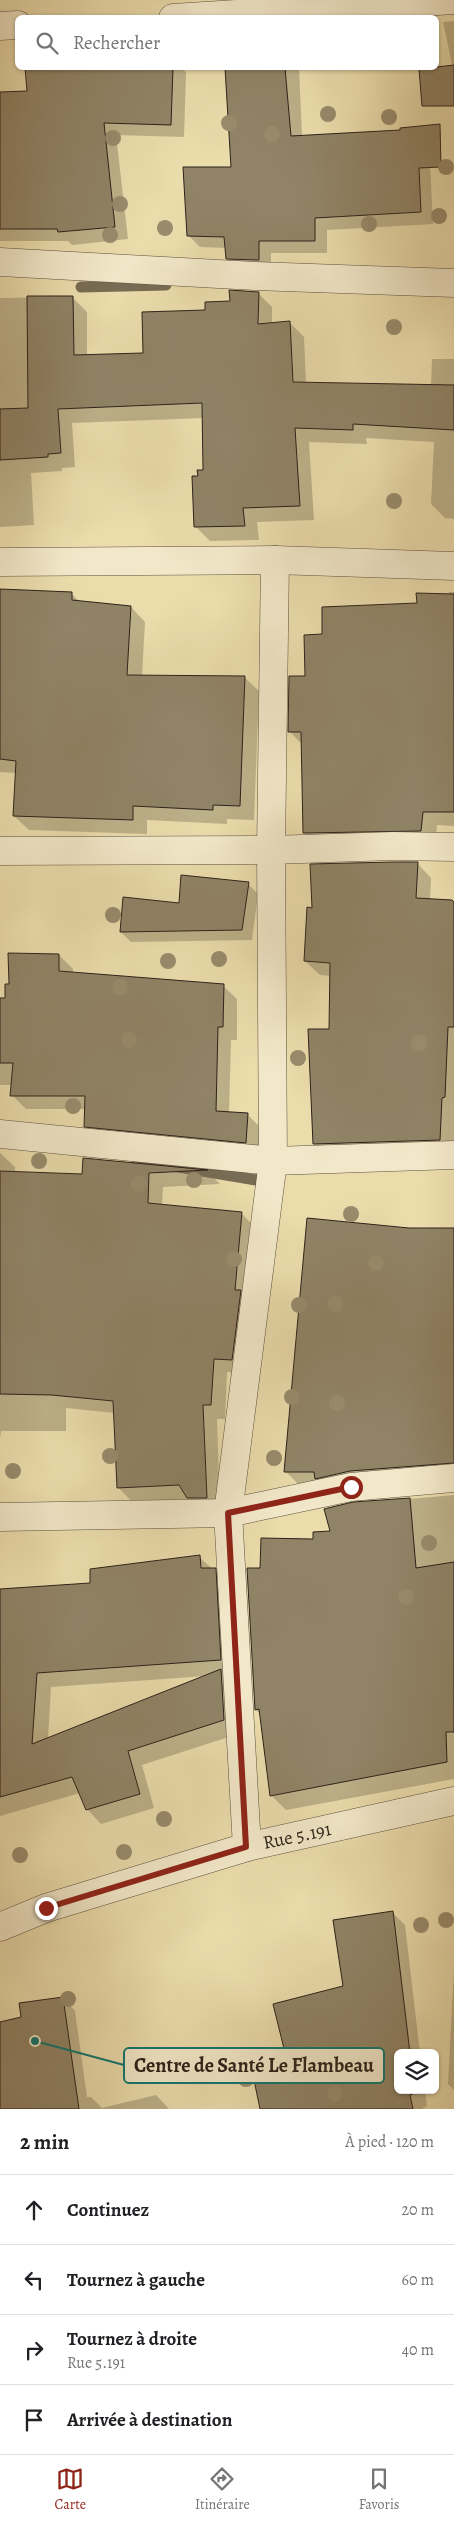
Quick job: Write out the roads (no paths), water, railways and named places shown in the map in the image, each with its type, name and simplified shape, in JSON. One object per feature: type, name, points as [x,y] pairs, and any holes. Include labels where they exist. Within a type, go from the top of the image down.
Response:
[{"type":"street","points":[[204,15],[298,6],[454,0]]},
{"type":"street","points":[[0,26],[15,25]]},
{"type":"street","points":[[0,262],[255,276],[454,283]]},
{"type":"street","points":[[0,562],[275,560],[454,566]]},
{"type":"street","points":[[246,1847],[228,1513],[273,1161],[271,850],[275,560]]},
{"type":"street","points":[[0,851],[271,850],[393,846],[454,847]]},
{"type":"street","points":[[0,1134],[273,1161],[454,1155]]},
{"type":"street","points":[[0,1518],[228,1513],[351,1487],[454,1478]]},
{"type":"street","name":"Rue 5.191","points":[[0,1927],[46,1908],[246,1847],[454,1801]]},
{"type":"waterway","points":[[81,287],[166,285]]},
{"type":"waterway","points":[[137,1160],[256,1180]]},
{"type":"place","name":"Centre de Santé Le Flambeau","points":[[35,2041]]}]
